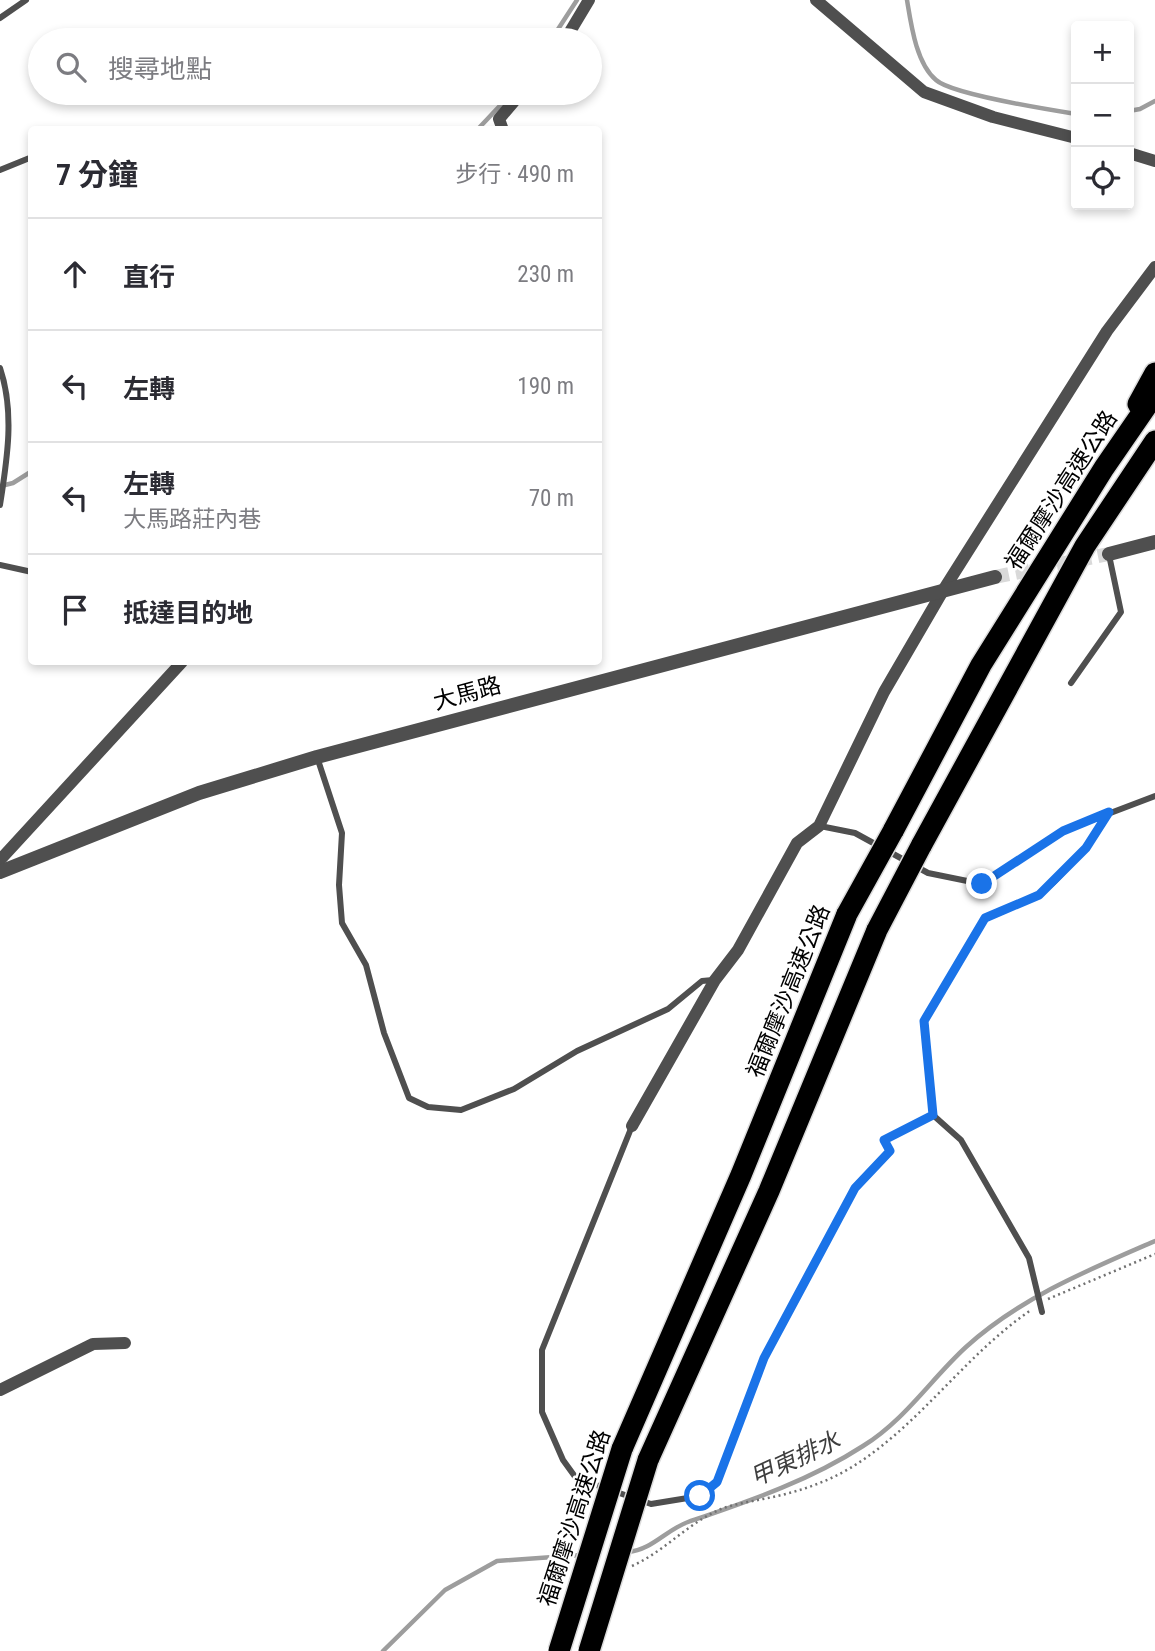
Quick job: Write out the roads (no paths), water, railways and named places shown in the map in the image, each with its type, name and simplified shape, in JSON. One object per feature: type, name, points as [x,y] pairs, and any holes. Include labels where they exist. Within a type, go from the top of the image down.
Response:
[{"type":"highway","points":[[1104,468],[1155,373]]},
{"type":"highway","name":"福爾摩沙高速公路","points":[[559,1651],[622,1449],[741,1175],[847,914],[981,665],[1104,468],[1155,394]]},
{"type":"highway","points":[[589,1651],[648,1460],[769,1191],[877,929],[1086,546],[1155,441]]},
{"type":"highway","points":[[1086,546],[1155,465]]},
{"type":"street","points":[[572,28],[589,0]]},
{"type":"street","points":[[816,0],[924,92],[993,117],[1071,137]]},
{"type":"street","points":[[502,126],[499,118],[511,105]]},
{"type":"street","points":[[1134,154],[1155,160]]},
{"type":"street","points":[[632,1126],[715,980],[738,950],[797,843],[818,826],[884,692],[944,589],[1107,331],[1155,267]]},
{"type":"street","points":[[1109,554],[1155,542]]},
{"type":"street","name":"大馬路","points":[[0,872],[199,793],[317,757],[995,577]]},
{"type":"street","points":[[0,860],[179,665]]},
{"type":"street","points":[[0,1390],[93,1344],[125,1343]]},
{"type":"lane","points":[[0,18],[26,0]]},
{"type":"lane","points":[[0,170],[28,159]]},
{"type":"lane","points":[[0,368],[8,392],[7,461],[0,505]]},
{"type":"lane","points":[[1071,683],[1121,612],[1109,554]]},
{"type":"lane","points":[[0,565],[28,571]]},
{"type":"lane","points":[[317,757],[342,833],[339,885],[342,923],[366,965],[384,1033],[409,1098],[428,1107],[461,1110],[514,1089],[577,1051],[668,1009],[702,981],[715,980]]},
{"type":"lane","points":[[818,826],[855,833],[928,873],[982,884],[1063,831],[1155,796]]},
{"type":"lane","points":[[1042,1312],[1029,1258],[961,1140],[933,1115],[924,1021],[985,918],[1039,895],[1086,848],[1109,812]]},
{"type":"lane","points":[[632,1126],[542,1350],[542,1412],[558,1448],[576,1478],[651,1504],[700,1496],[717,1482],[764,1358],[855,1188],[890,1151],[884,1140],[933,1115]]},
{"type":"waterway","points":[[559,28],[577,0]]},
{"type":"waterway","points":[[907,0],[919,54],[936,80],[980,96],[1071,113]]},
{"type":"waterway","points":[[1134,110],[1155,101]]},
{"type":"waterway","points":[[481,126],[501,105]]},
{"type":"waterway","points":[[1,486],[13,483],[28,474]]},
{"type":"waterway","name":"甲東排水","points":[[628,1552],[644,1548],[688,1522],[821,1470],[863,1446],[905,1412],[966,1347],[1009,1314],[1056,1286],[1155,1241]]},
{"type":"waterway","name":"甲東排水","points":[[383,1651],[445,1590],[497,1561],[581,1555]]},
{"type":"tunnel","points":[[995,577],[1109,554]]}]
